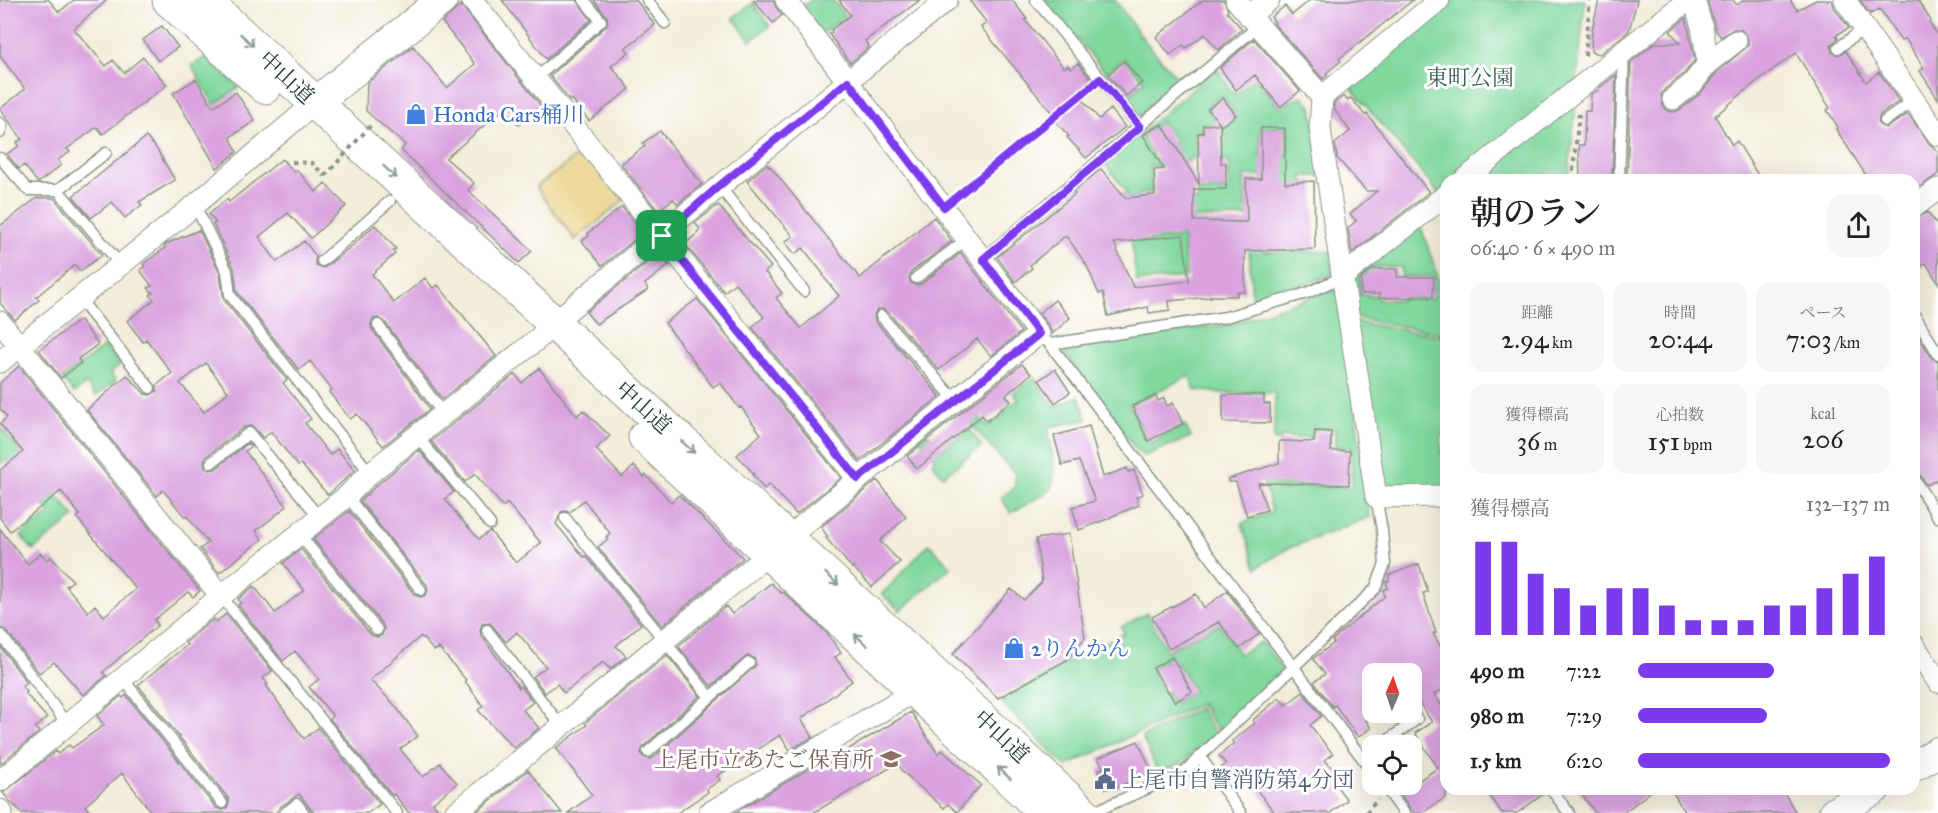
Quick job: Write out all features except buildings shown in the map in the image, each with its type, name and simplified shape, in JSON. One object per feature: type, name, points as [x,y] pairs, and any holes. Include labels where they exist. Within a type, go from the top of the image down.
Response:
[{"type":"highway","name":"中山道","points":[[169,0],[307,110],[778,545],[1084,813]]},
{"type":"highway","name":"中山道","points":[[204,0],[390,201],[546,331]]},
{"type":"highway","name":"中山道","points":[[778,545],[915,691],[1046,813]]},
{"type":"street","points":[[0,362],[195,206],[307,110],[442,0]]},
{"type":"street","points":[[472,0],[858,479]]},
{"type":"street","points":[[455,813],[562,727],[955,400],[1045,339],[786,0]]},
{"type":"street","points":[[0,781],[221,596],[347,496],[370,473],[444,415],[947,0]]},
{"type":"street","points":[[1269,0],[1248,14],[1322,97],[1320,129],[1376,497],[1440,496]]},
{"type":"street","points":[[1322,97],[1439,0]]},
{"type":"street","points":[[1472,174],[1688,0]]},
{"type":"street","points":[[1695,0],[1708,63]]},
{"type":"street","points":[[1845,0],[1938,135]]},
{"type":"street","points":[[1673,99],[1693,83],[1708,63],[1736,41]]},
{"type":"street","points":[[1920,203],[1937,193]]},
{"type":"street","points":[[1342,277],[1440,200]]},
{"type":"street","points":[[0,322],[221,596]]},
{"type":"street","points":[[1920,654],[1938,682]]},
{"type":"street","points":[[709,813],[915,691]]},
{"type":"street","points":[[1920,762],[1938,752]]},
{"type":"street","points":[[1834,813],[1865,795]]},
{"type":"lane","points":[[536,78],[601,21],[584,0]]},
{"type":"lane","points":[[647,0],[665,23]]},
{"type":"lane","points":[[1036,0],[1140,127]]},
{"type":"lane","points":[[983,259],[1140,127],[1248,14]]},
{"type":"lane","points":[[1838,48],[1865,28]]},
{"type":"lane","points":[[1619,174],[1624,52]]},
{"type":"lane","points":[[1885,121],[1914,100]]},
{"type":"lane","points":[[0,123],[0,133]]},
{"type":"lane","points":[[0,159],[28,190],[58,190],[106,153]]},
{"type":"lane","points":[[719,186],[804,291]]},
{"type":"lane","points":[[58,190],[120,264]]},
{"type":"lane","points":[[322,261],[390,201]]},
{"type":"lane","points":[[195,206],[227,271],[230,295],[370,473]]},
{"type":"lane","points":[[916,278],[967,239]]},
{"type":"lane","points":[[1045,339],[1226,317],[1307,293],[1342,277]]},
{"type":"lane","points":[[79,298],[150,388]]},
{"type":"lane","points":[[881,315],[955,400]]},
{"type":"lane","points":[[1920,324],[1938,354]]},
{"type":"lane","points":[[378,325],[444,415]]},
{"type":"lane","points":[[1045,339],[1362,757]]},
{"type":"lane","points":[[211,463],[249,433],[319,517]]},
{"type":"lane","points":[[417,436],[490,524]]},
{"type":"lane","points":[[1920,488],[1938,517]]},
{"type":"lane","points":[[347,496],[420,590]]},
{"type":"lane","points":[[1091,813],[1183,773],[1375,589],[1384,564],[1382,530],[1376,497]]},
{"type":"lane","points":[[565,518],[710,697]]},
{"type":"lane","points":[[299,534],[377,630]]},
{"type":"lane","points":[[221,596],[397,813]]},
{"type":"lane","points":[[487,630],[562,727]]},
{"type":"lane","points":[[1,635],[67,724]]},
{"type":"lane","points":[[648,752],[749,663]]},
{"type":"lane","points":[[123,679],[222,803]]},
{"type":"lane","points":[[1395,735],[1412,723]]},
{"type":"lane","points":[[1200,757],[1241,813]]},
{"type":"lane","points":[[1391,795],[1404,813]]},
{"type":"lane","points":[[1556,795],[1569,813]]},
{"type":"lane","points":[[285,813],[297,804],[304,813]]},
{"type":"path","points":[[1573,174],[1590,0]]},
{"type":"path","points":[[944,207],[1100,79]]},
{"type":"path","points":[[292,162],[312,163],[326,176],[372,124]]},
{"type":"green space","points":[[811,0],[833,0],[845,16],[821,34],[801,8]]},
{"type":"green space","points":[[1043,0],[1115,0],[1144,40],[1179,80],[1139,117],[1125,100],[1144,81],[1124,59],[1106,73]]},
{"type":"green space","name":"東町公園","points":[[1452,0],[1585,0],[1577,82],[1462,174],[1440,174],[1440,191],[1438,193],[1349,85]]},
{"type":"green space","points":[[753,3],[770,26],[750,41],[733,18]]},
{"type":"green space","points":[[205,57],[239,87],[214,105],[192,66]]},
{"type":"green space","points":[[1216,68],[1234,95],[1255,78],[1279,106],[1303,96],[1312,107],[1321,176],[1303,176],[1311,215],[1181,219],[1186,277],[1137,282],[1126,206],[1118,197],[1127,192],[1105,164]],"holes":[[[1222,96],[1233,111],[1230,113],[1235,119],[1223,128],[1224,149],[1196,151],[1195,133],[1202,132],[1202,124],[1215,124],[1215,120],[1206,108]],[[1162,122],[1175,140],[1173,151],[1156,161],[1141,135]],[[1287,127],[1287,157],[1260,158],[1260,128]],[[1191,157],[1207,157],[1207,161],[1229,161],[1229,190],[1198,191],[1198,201],[1180,202],[1180,161],[1190,161]],[[1150,166],[1170,166],[1180,237],[1137,242],[1130,198],[1139,197],[1139,194],[1152,192]],[[1244,176],[1281,176],[1258,206],[1245,206]]]},
{"type":"green space","points":[[1577,96],[1569,174],[1485,174]]},
{"type":"green space","points":[[1420,224],[1440,282],[1440,333],[1357,318],[1350,283]],"holes":[[[1371,267],[1402,267],[1401,276],[1434,277],[1433,299],[1378,300],[1377,296],[1360,295],[1360,277],[1371,274]]]},
{"type":"green space","points":[[1265,246],[1265,252],[1331,251],[1332,275],[1252,302],[1249,248]]},
{"type":"green space","points":[[1334,289],[1339,295],[1370,517],[1287,549],[1256,568],[1242,523],[1272,512],[1260,469],[1274,469],[1274,485],[1352,487],[1352,448],[1335,447],[1335,429],[1313,429],[1312,438],[1281,437],[1280,441],[1274,441],[1275,393],[1220,393],[1195,390],[1189,376],[1130,405],[1150,443],[1185,425],[1191,437],[1144,456],[1138,452],[1062,350],[1064,347],[1232,324]]},
{"type":"green space","points":[[1355,322],[1440,336],[1440,488],[1387,490],[1379,483]]},
{"type":"green space","points":[[105,346],[120,365],[110,373],[116,381],[96,396],[86,384],[74,393],[62,379]]},
{"type":"green space","points":[[1034,378],[1055,407],[1079,396],[1087,420],[1048,427],[1055,470],[1051,490],[1011,513],[1001,498],[1015,487],[1015,474],[958,410],[967,402],[987,426],[1005,415],[1003,411],[1019,399],[1013,393]]},
{"type":"green space","points":[[0,427],[75,517],[33,550],[21,536],[50,513],[7,459],[0,464]]},
{"type":"green space","points":[[969,429],[982,446],[943,476],[932,462],[935,458],[920,440],[928,433],[942,450]]},
{"type":"green space","points":[[929,544],[951,567],[900,611],[882,594]]},
{"type":"green space","points":[[1147,613],[1167,651],[1219,624],[1240,654],[1262,642],[1282,669],[1218,731],[1201,704],[1066,766],[1000,701],[1091,649],[1124,633],[1121,627]],"holes":[[[1171,657],[1175,665],[1178,664],[1194,691],[1174,703],[1167,691],[1163,692],[1151,668]]]},
{"type":"green space","points":[[1200,708],[1215,734],[1180,764],[1158,773],[1142,737]]},
{"type":"sand","points":[[584,151],[624,200],[575,240],[536,187]]},
{"type":"place","name":"Honda Cars桶川","points":[[416,114]]},
{"type":"place","name":"2りんかん","points":[[1014,648]]},
{"type":"place","name":"上尾市立あたご保育所","points":[[891,759]]},
{"type":"place","name":"上尾市自警消防第4分団","points":[[1105,779]]},
{"type":"route","points":[[1100,79],[1140,127],[983,259],[1039,334],[858,479],[662,236],[719,186],[848,81],[944,207],[1100,79]]}]
